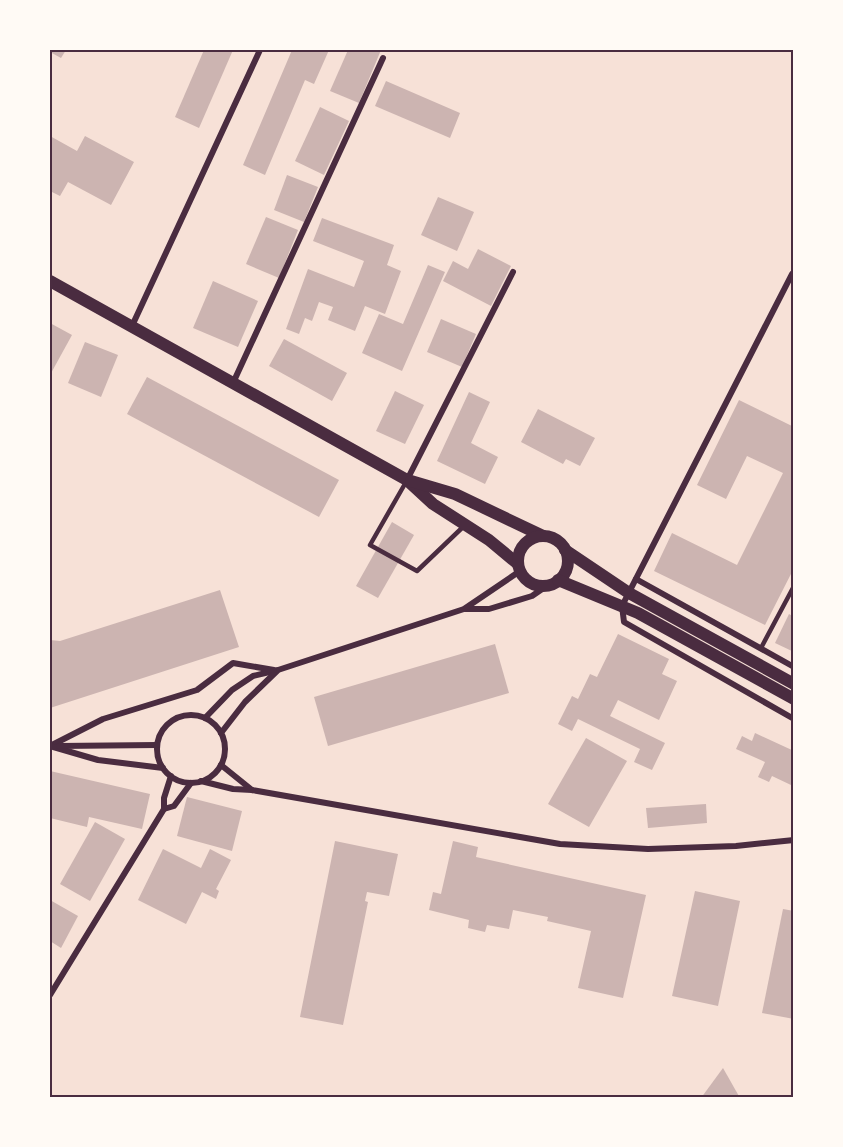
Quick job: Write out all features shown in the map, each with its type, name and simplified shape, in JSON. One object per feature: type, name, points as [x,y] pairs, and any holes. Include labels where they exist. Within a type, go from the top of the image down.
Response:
[{"type":"main road","points":[[50,281],[407,480],[455,494],[558,541],[565,550],[629,593],[794,684]]},
{"type":"main road","points":[[407,480],[433,504],[489,540],[519,568],[529,582],[553,583],[622,606],[794,699]]},
{"type":"main road","points":[[519,568],[518,556],[527,541],[543,536]]},
{"type":"main road","points":[[553,583],[563,576],[567,563],[565,550]]},
{"type":"street","points":[[132,327],[260,50]]},
{"type":"street","points":[[232,382],[383,57]]},
{"type":"street","points":[[407,480],[513,273]]},
{"type":"street","points":[[792,274],[622,606],[624,622],[794,720]]},
{"type":"street","points":[[464,609],[519,568]]},
{"type":"street","points":[[636,579],[794,667]]},
{"type":"street","points":[[205,718],[232,690],[253,676],[278,670],[464,609],[489,609],[532,596],[553,583]]},
{"type":"street","points":[[50,746],[103,719],[197,690],[233,663],[278,670]]},
{"type":"street","points":[[221,733],[245,702],[278,670]]},
{"type":"street","points":[[201,782],[211,777],[221,765],[225,749],[221,733],[205,718],[195,715],[174,720],[160,735],[157,746],[158,757],[163,768],[180,781],[252,790],[560,844],[648,849],[736,846],[794,840]]},
{"type":"street","points":[[50,746],[157,746]]},
{"type":"street","points":[[50,746],[98,759],[163,768]]},
{"type":"street","points":[[221,765],[252,790]]},
{"type":"street","points":[[50,995],[164,809],[164,798],[171,776]]},
{"type":"street","points":[[164,809],[174,806],[191,783]]},
{"type":"lane","points":[[407,480],[370,545],[417,571],[465,525]]},
{"type":"lane","points":[[760,648],[794,586]]},
{"type":"building","points":[[50,50],[66,50],[61,58]]},
{"type":"building","points":[[204,50],[233,50],[199,128],[175,117]]},
{"type":"building","points":[[292,50],[329,50],[314,84],[305,80],[265,175],[243,165]]},
{"type":"building","points":[[348,50],[381,50],[359,103],[330,91]]},
{"type":"building","points":[[386,81],[460,113],[450,138],[375,106]]},
{"type":"building","points":[[320,107],[349,121],[324,175],[295,161]]},
{"type":"building","points":[[50,136],[77,151],[85,136],[134,162],[111,205],[68,182],[60,196],[50,191]]},
{"type":"building","points":[[287,175],[318,187],[304,222],[274,210]]},
{"type":"building","points":[[438,197],[474,212],[457,251],[421,235]]},
{"type":"building","points":[[266,217],[298,230],[279,278],[246,264]]},
{"type":"building","points":[[322,218],[394,245],[387,265],[401,271],[385,314],[365,306],[355,331],[328,320],[333,307],[319,302],[312,321],[305,318],[299,334],[286,329],[308,269],[354,287],[364,261],[313,241]]},
{"type":"building","points":[[478,249],[511,266],[491,306],[443,281],[453,261],[468,269]]},
{"type":"building","points":[[428,265],[445,272],[402,371],[362,353],[379,314],[403,324]]},
{"type":"building","points":[[213,281],[258,301],[238,347],[193,328]]},
{"type":"building","points":[[441,319],[476,334],[462,367],[427,352]]},
{"type":"building","points":[[50,323],[72,335],[50,375]]},
{"type":"building","points":[[284,339],[347,373],[332,401],[269,366]]},
{"type":"building","points":[[85,342],[118,355],[101,397],[68,383]]},
{"type":"building","points":[[147,377],[339,480],[319,517],[127,414]]},
{"type":"building","points":[[395,391],[424,405],[405,444],[376,431]]},
{"type":"building","points":[[469,392],[490,402],[471,443],[498,457],[485,484],[437,461]]},
{"type":"building","points":[[739,400],[794,427],[794,568],[765,625],[654,571],[672,533],[737,565],[783,473],[747,456],[726,499],[697,485]]},
{"type":"building","points":[[538,409],[595,438],[580,466],[566,459],[563,464],[521,442]]},
{"type":"building","points":[[392,522],[414,535],[378,598],[356,586]]},
{"type":"building","points":[[220,590],[239,647],[50,708],[50,640],[60,641]]},
{"type":"building","points":[[789,614],[794,617],[794,652],[775,643]]},
{"type":"building","points":[[618,634],[669,659],[662,674],[677,681],[659,720],[618,700],[610,716],[665,743],[652,770],[634,762],[640,749],[578,719],[572,731],[558,724],[572,696],[578,699],[590,674],[597,677]]},
{"type":"building","points":[[495,644],[509,693],[328,746],[314,697]]},
{"type":"building","points":[[755,733],[794,751],[794,780],[791,785],[772,776],[769,782],[758,777],[765,762],[736,749],[742,736],[752,741]]},
{"type":"building","points":[[586,738],[627,761],[589,827],[548,804]]},
{"type":"building","points":[[50,771],[150,794],[142,829],[89,817],[87,827],[50,818]]},
{"type":"building","points":[[187,797],[242,811],[232,851],[177,836]]},
{"type":"building","points":[[706,804],[707,823],[648,828],[646,808]]},
{"type":"building","points":[[95,822],[125,839],[90,901],[60,884]]},
{"type":"building","points":[[335,841],[398,854],[389,896],[367,892],[365,901],[368,902],[343,1025],[300,1017]]},
{"type":"building","points":[[453,841],[478,847],[476,857],[646,895],[623,998],[578,988],[591,931],[547,921],[548,917],[513,910],[509,929],[487,925],[485,932],[468,928],[469,920],[429,910],[433,892],[441,894]]},
{"type":"building","points":[[163,849],[201,868],[210,849],[231,860],[216,889],[219,891],[216,899],[202,892],[186,924],[138,900]]},
{"type":"building","points":[[695,891],[740,901],[718,1006],[672,996]]},
{"type":"building","points":[[50,900],[78,916],[61,948],[50,941]]},
{"type":"building","points":[[783,909],[794,911],[794,1019],[762,1013]]},
{"type":"building","points":[[723,1068],[740,1098],[701,1098]]}]
